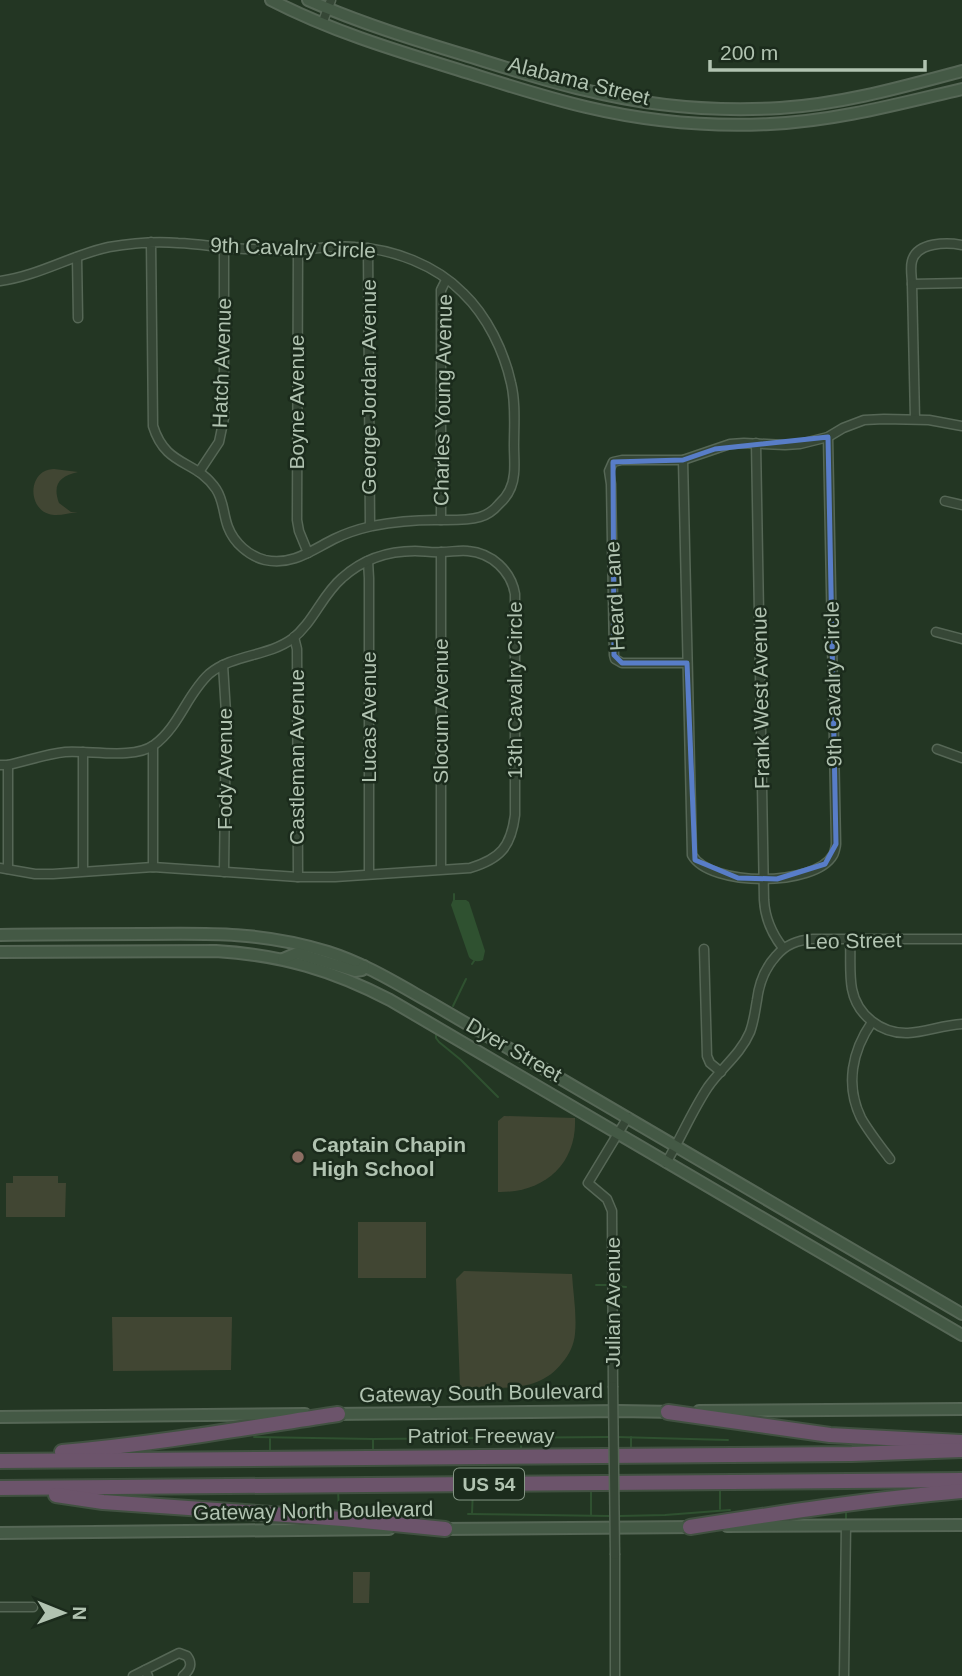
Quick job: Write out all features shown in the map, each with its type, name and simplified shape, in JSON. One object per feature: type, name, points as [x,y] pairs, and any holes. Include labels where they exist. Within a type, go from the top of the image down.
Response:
[{"type":"highway","points":[[668,1412],[830,1435],[962,1442]]},
{"type":"highway","points":[[21,1461],[47,1453],[123,1446],[338,1414]]},
{"type":"highway","name":"Patriot Freeway","points":[[0,1461],[852,1454],[962,1450]]},
{"type":"highway","name":"US 54","points":[[0,1488],[962,1480]]},
{"type":"highway","points":[[16,1488],[103,1502],[343,1518],[445,1529]]},
{"type":"highway","points":[[690,1527],[962,1491]]},
{"type":"main road","name":"Alabama Street","points":[[271,0],[321,24],[398,52],[588,108],[653,119],[736,125],[769,124],[849,115],[962,89]]},
{"type":"main road","name":"Alabama Street","points":[[308,0],[329,4],[380,28],[553,82],[643,102],[754,109],[814,104],[887,91],[962,71]]},
{"type":"main road","name":"Dyer Street","points":[[0,935],[205,933],[254,936],[304,945],[364,966],[628,1117],[962,1314]]},
{"type":"main road","name":"Dyer Street","points":[[0,952],[216,951],[283,959],[324,971],[369,989],[962,1335]]},
{"type":"main road","points":[[283,959],[296,953],[355,971],[362,970],[364,966]]},
{"type":"main road","points":[[548,1093],[556,1076]]},
{"type":"main road","points":[[925,1314],[935,1298]]},
{"type":"main road","name":"Gateway South Boulevard","points":[[0,1417],[962,1409]]},
{"type":"main road","name":"Gateway North Boulevard","points":[[0,1533],[962,1525]]},
{"type":"street","points":[[321,24],[329,4]]},
{"type":"street","points":[[921,82],[925,97]]},
{"type":"street","points":[[887,91],[890,107]]},
{"type":"street","name":"9th Cavalry Circle","points":[[0,281],[34,274],[105,248],[151,242],[225,248],[368,248],[416,261],[463,292],[482,316],[502,356],[514,403],[514,476],[505,498],[484,516],[370,526],[291,560],[265,560],[248,552],[232,535],[216,489],[200,472],[169,454],[162,446],[153,426],[151,242]]},
{"type":"street","points":[[915,419],[912,261],[919,250],[934,245],[962,245]]},
{"type":"street","name":"Hatch Avenue","points":[[200,472],[219,442],[224,418],[225,248]]},
{"type":"street","name":"George Jordan Avenue","points":[[368,248],[370,526]]},
{"type":"street","name":"Boyne Avenue","points":[[298,250],[297,520],[308,553]]},
{"type":"street","points":[[77,257],[78,318]]},
{"type":"street","name":"Charles Young Avenue","points":[[441,520],[441,290],[446,280]]},
{"type":"street","points":[[912,284],[962,283]]},
{"type":"street","points":[[687,663],[683,460],[730,444],[785,445],[814,441],[864,420],[915,419],[962,426]]},
{"type":"street","name":"9th Cavalry Circle","points":[[687,663],[692,855],[699,864],[716,872],[738,878],[764,880],[794,876],[825,864],[834,855],[836,844],[828,437]]},
{"type":"street","name":"Frank West Avenue","points":[[756,443],[765,914],[783,948]]},
{"type":"street","name":"Heard Lane","points":[[683,460],[622,460],[613,462],[609,471],[615,659],[622,663],[687,663]]},
{"type":"street","points":[[944,501],[962,505]]},
{"type":"street","name":"13th Cavalry Circle","points":[[4,869],[35,874],[153,867],[298,877],[470,867],[496,857],[513,830],[515,815],[513,585],[498,563],[487,556],[468,551],[401,551],[379,555],[342,578],[294,637],[272,649],[232,661],[211,673],[198,686],[170,729],[153,746]]},
{"type":"street","name":"Slocum Avenue","points":[[441,552],[441,869]]},
{"type":"street","name":"Lucas Avenue","points":[[368,561],[369,874]]},
{"type":"street","points":[[936,632],[962,639]]},
{"type":"street","name":"Castleman Avenue","points":[[294,637],[297,649],[298,877]]},
{"type":"street","name":"Fody Avenue","points":[[223,665],[226,713],[224,872]]},
{"type":"street","points":[[4,869],[4,765],[63,752],[115,754],[153,746],[153,867]]},
{"type":"street","points":[[937,749],[962,758]]},
{"type":"street","points":[[83,752],[83,871]]},
{"type":"street","name":"Leo Street","points":[[666,1163],[702,1097],[747,1039],[761,982],[768,967],[783,948],[802,940],[962,939]]},
{"type":"street","points":[[850,940],[852,990],[859,1007],[872,1022],[881,1028],[900,1033],[962,1024]]},
{"type":"street","points":[[704,949],[707,1056],[710,1063],[721,1072]]},
{"type":"street","points":[[872,1022],[860,1042],[854,1061],[855,1098],[861,1118],[890,1159]]},
{"type":"street","name":"Julian Avenue","points":[[615,1676],[612,1211],[607,1199],[588,1183],[628,1117]]},
{"type":"street","points":[[844,1676],[846,1525]]},
{"type":"street","points":[[0,1608],[33,1607]]},
{"type":"street","points":[[132,1676],[147,1673],[179,1653],[187,1656],[190,1661],[189,1670],[183,1676]]},
{"type":"highlighted area","points":[[828,437],[836,844],[825,864],[777,879],[738,878],[695,860],[687,663],[622,663],[614,655],[613,462],[683,460],[715,449]]},
{"type":"shaded area","points":[[54,469],[78,472],[62,479],[56,491],[59,503],[71,512],[78,512],[52,515],[38,507],[34,495],[35,482],[44,471]]},
{"type":"shaded area","points":[[453,900],[469,902],[485,951],[483,960],[476,961],[469,957],[451,905]]},
{"type":"shaded area","points":[[504,1116],[575,1118],[574,1135],[570,1150],[554,1173],[529,1187],[498,1192],[498,1121]]},
{"type":"shaded area","points":[[13,1176],[58,1176],[58,1183],[66,1183],[65,1217],[6,1217],[6,1183],[13,1183]]},
{"type":"shaded area","points":[[358,1222],[426,1222],[426,1278],[358,1278]]},
{"type":"shaded area","points":[[464,1271],[572,1274],[576,1319],[574,1338],[567,1357],[552,1373],[528,1385],[515,1387],[460,1387],[456,1279]]},
{"type":"shaded area","points":[[112,1317],[232,1317],[231,1370],[113,1371]]},
{"type":"shaded area","points":[[353,1572],[370,1572],[369,1603],[353,1603]]},
{"type":"waterway","points":[[454,894],[454,900]]},
{"type":"waterway","points":[[453,1006],[466,979]]},
{"type":"waterway","points":[[436,1033],[439,1042],[498,1097]]},
{"type":"waterway","points":[[596,1285],[609,1285]]},
{"type":"waterway","points":[[614,1286],[626,1287]]},
{"type":"waterway","points":[[254,1437],[611,1437]]},
{"type":"waterway","points":[[617,1437],[728,1440]]},
{"type":"waterway","points":[[631,1437],[631,1448]]},
{"type":"waterway","points":[[521,1438],[521,1449]]},
{"type":"waterway","points":[[270,1439],[270,1451]]},
{"type":"waterway","points":[[373,1439],[373,1450]]},
{"type":"waterway","points":[[720,1487],[720,1509]]},
{"type":"waterway","points":[[472,1514],[473,1489]]},
{"type":"waterway","points":[[591,1489],[591,1515]]},
{"type":"waterway","points":[[338,1490],[339,1512]]},
{"type":"waterway","points":[[846,1509],[846,1521]]},
{"type":"waterway","points":[[619,1516],[730,1510]]},
{"type":"waterway","points":[[468,1514],[610,1516]]},
{"type":"place","name":"Captain Chapin High School","points":[[298,1157]]}]
